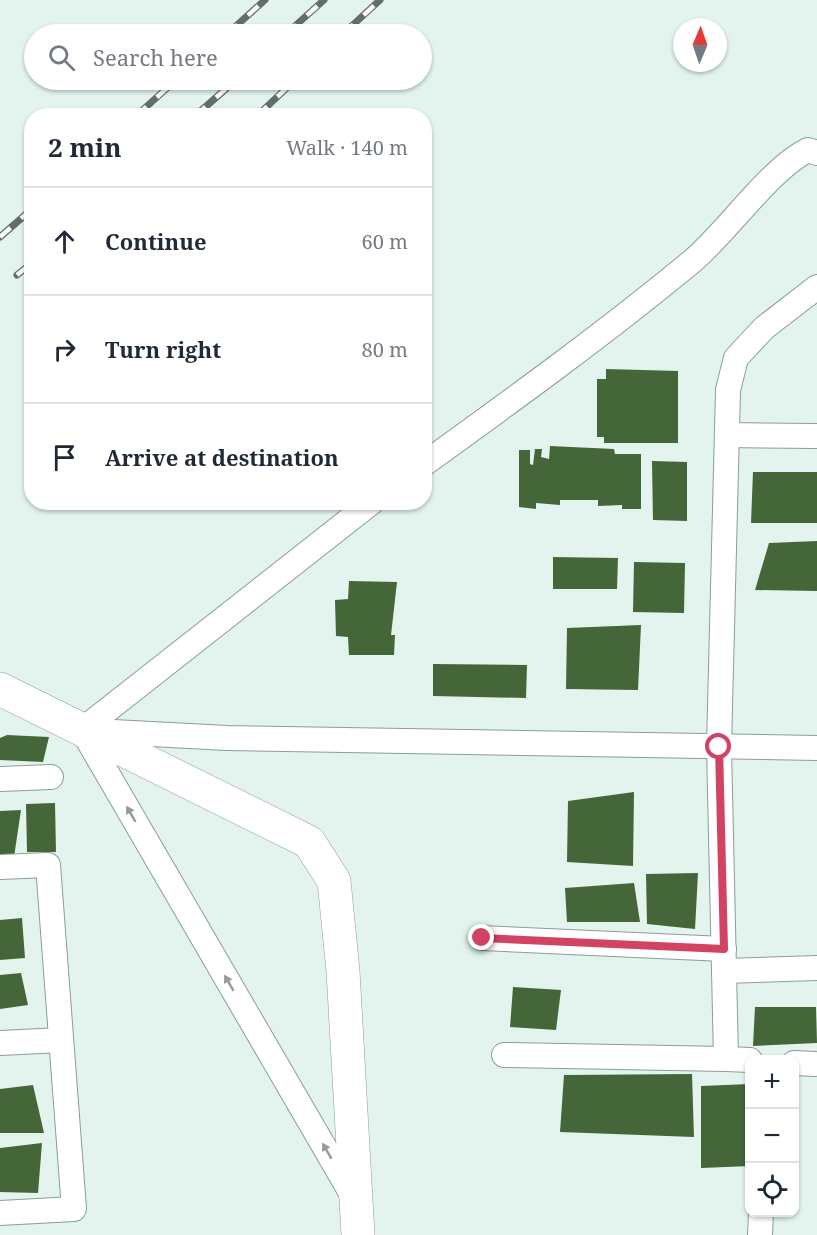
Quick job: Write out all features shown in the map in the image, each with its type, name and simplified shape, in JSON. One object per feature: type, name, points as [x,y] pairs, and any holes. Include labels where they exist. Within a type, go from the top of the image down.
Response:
[{"type":"main road","points":[[0,689],[309,842],[334,880],[344,971],[358,1235]]},
{"type":"street","points":[[432,458],[566,361],[692,261],[787,164],[808,150],[817,153]]},
{"type":"street","points":[[504,1055],[738,1060],[724,960],[719,747],[728,390],[736,358],[764,328],[817,287]]},
{"type":"street","points":[[727,435],[817,436]]},
{"type":"street","points":[[82,730],[362,510]]},
{"type":"street","points":[[82,730],[227,738],[817,748]]},
{"type":"street","points":[[82,730],[357,1202]]},
{"type":"street","points":[[0,779],[51,777]]},
{"type":"street","points":[[0,867],[48,865],[74,1209],[0,1214]]},
{"type":"street","points":[[482,938],[817,968]]},
{"type":"street","points":[[0,1043],[61,1040]]},
{"type":"street","points":[[760,1235],[761,1217]]},
{"type":"building","points":[[606,369],[678,371],[678,443],[604,443],[604,437],[597,437],[597,379],[606,379]]},
{"type":"building","points":[[550,446],[614,449],[615,454],[641,454],[641,509],[622,509],[622,505],[598,506],[598,500],[560,500],[560,505],[536,503],[536,509],[519,507],[519,450],[530,450],[530,464],[533,465],[535,449],[542,449],[541,457],[549,459]]},
{"type":"building","points":[[652,461],[687,462],[687,521],[653,520]]},
{"type":"building","points":[[753,472],[817,472],[817,523],[751,523]]},
{"type":"building","points":[[817,541],[817,591],[755,590],[769,543]]},
{"type":"building","points":[[553,557],[618,558],[617,589],[553,589]]},
{"type":"building","points":[[634,562],[685,563],[684,613],[633,612]]},
{"type":"building","points":[[349,581],[397,582],[391,635],[395,635],[394,655],[349,655],[348,637],[336,636],[335,600],[348,599]]},
{"type":"building","points":[[641,625],[638,690],[566,689],[567,628]]},
{"type":"building","points":[[433,664],[527,665],[526,698],[433,696]]},
{"type":"building","points":[[7,735],[49,737],[43,762],[0,760],[0,738]]},
{"type":"building","points":[[634,792],[633,866],[567,862],[568,801]]},
{"type":"building","points":[[55,803],[56,852],[27,852],[26,804]]},
{"type":"building","points":[[21,810],[14,857],[0,856],[0,811]]},
{"type":"building","points":[[698,873],[695,929],[647,924],[646,874]]},
{"type":"building","points":[[634,883],[640,922],[567,922],[565,888]]},
{"type":"building","points":[[22,918],[25,958],[0,960],[0,920]]},
{"type":"building","points":[[21,973],[28,1005],[0,1009],[0,975]]},
{"type":"building","points":[[513,987],[561,990],[556,1030],[510,1027]]},
{"type":"building","points":[[755,1007],[816,1007],[817,1043],[753,1046]]},
{"type":"building","points":[[692,1074],[694,1137],[560,1132],[564,1075]]},
{"type":"building","points":[[745,1084],[745,1166],[701,1168],[701,1086]]},
{"type":"building","points":[[33,1085],[44,1133],[0,1133],[0,1089]]},
{"type":"building","points":[[42,1143],[38,1193],[0,1192],[0,1148]]},
{"type":"railway","points":[[238,24],[265,0]]},
{"type":"railway","points":[[297,24],[324,0]]},
{"type":"railway","points":[[354,24],[380,0]]},
{"type":"railway","points":[[145,108],[165,90]]},
{"type":"railway","points":[[204,108],[225,90]]},
{"type":"railway","points":[[265,108],[284,90]]},
{"type":"railway","points":[[0,237],[24,216]]},
{"type":"railway","points":[[17,275],[24,269]]},
{"type":"route","points":[[482,938],[724,949],[719,747]]}]
